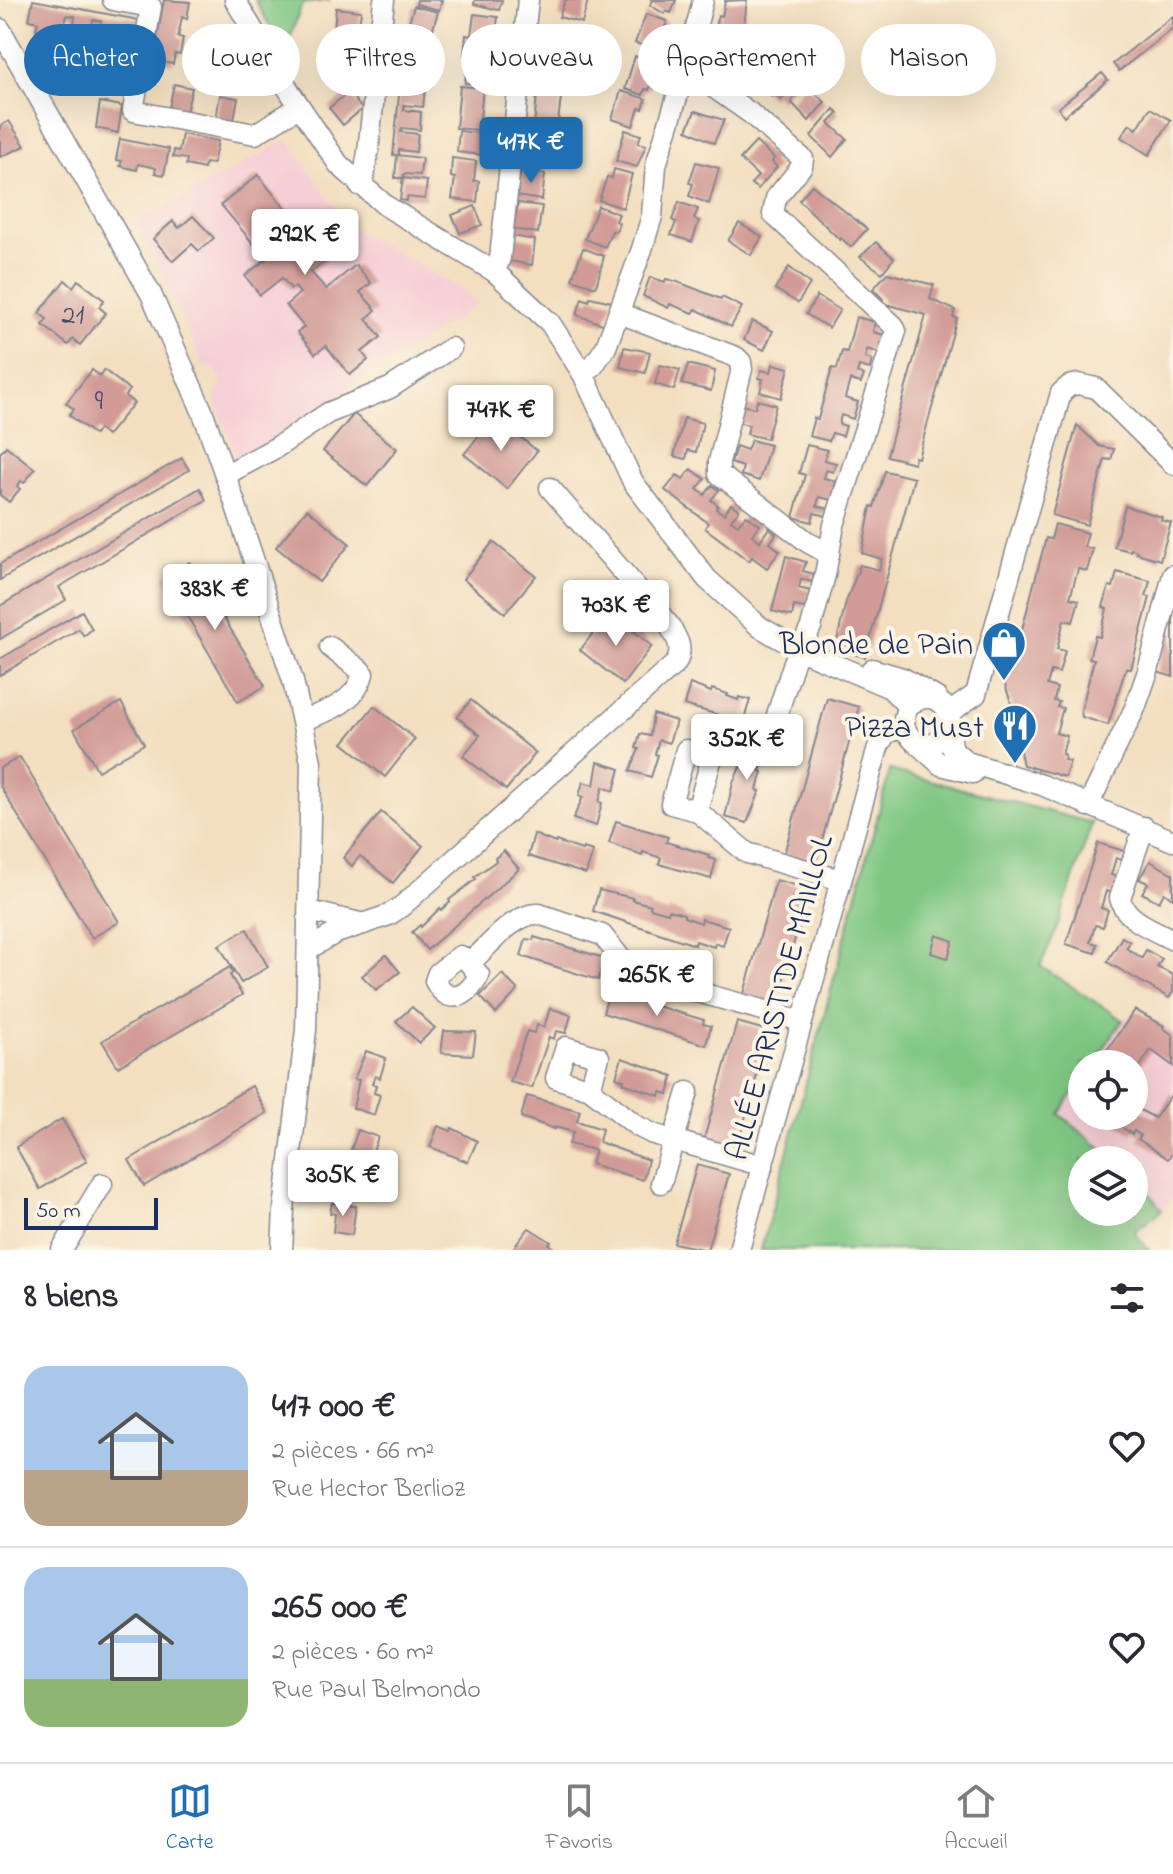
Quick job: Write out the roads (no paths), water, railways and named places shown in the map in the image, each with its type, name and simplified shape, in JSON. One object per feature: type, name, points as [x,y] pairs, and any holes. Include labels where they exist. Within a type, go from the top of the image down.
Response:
[{"type":"street","points":[[113,0],[152,4],[133,111],[255,134],[299,107]]},
{"type":"street","points":[[235,0],[299,107],[339,165],[386,206],[495,272],[550,323],[583,374],[633,482],[697,566],[736,608],[760,627],[800,650],[890,688],[908,724],[941,765],[1061,802],[1088,806]]},
{"type":"street","points":[[359,185],[364,176],[368,152],[384,0]]},
{"type":"street","points":[[495,272],[500,258],[528,0]]},
{"type":"street","points":[[697,24],[703,0]]},
{"type":"street","points":[[0,29],[151,294],[203,413],[293,681],[303,720],[312,783],[306,1030],[284,1209],[282,1250]]},
{"type":"street","points":[[583,374],[593,366],[606,347],[652,216],[656,165],[677,96]]},
{"type":"street","points":[[726,96],[803,159],[802,166],[773,202],[773,214],[896,331],[846,483],[811,627],[774,724]]},
{"type":"street","points":[[619,313],[736,357],[741,362],[719,474],[809,543],[829,554]]},
{"type":"street","points":[[225,475],[277,447],[328,413],[390,388],[451,348]]},
{"type":"street","points":[[908,724],[927,744],[938,741],[946,714],[976,694],[1061,393],[1069,386],[1078,384],[1096,388],[1173,464]]},
{"type":"street","points":[[308,949],[336,933],[389,915],[402,906],[676,663],[680,655],[678,639],[669,625],[550,488]]},
{"type":"street","points":[[1088,806],[1135,708],[1170,597],[1173,575]]},
{"type":"street","points":[[303,720],[339,706],[361,681],[363,674],[360,670],[330,647]]},
{"type":"street","points":[[825,660],[903,678],[946,714],[953,750],[967,762],[1042,785],[1173,841]]},
{"type":"street","points":[[908,724],[920,698],[946,714]]},
{"type":"street","name":"ALLÉE ARISTIDE MAILLOL","points":[[739,1250],[878,747],[886,733],[908,724]]},
{"type":"street","points":[[697,811],[747,853],[841,880]]},
{"type":"street","points":[[1144,827],[1120,898],[1122,908],[1130,916],[1173,940]]},
{"type":"street","points":[[309,911],[364,924]]},
{"type":"street","points":[[470,963],[517,919],[530,913],[539,914],[602,935],[631,971],[640,976],[802,1021]]},
{"type":"street","points":[[590,1089],[637,1126],[763,1166]]},
{"type":"street","points":[[661,1183],[688,1092]]},
{"type":"street","points":[[62,1250],[102,1184]]},
{"type":"place","name":"Blonde de Pain","points":[[1004,682]]},
{"type":"place","name":"Pizza Must","points":[[1015,765]]}]
